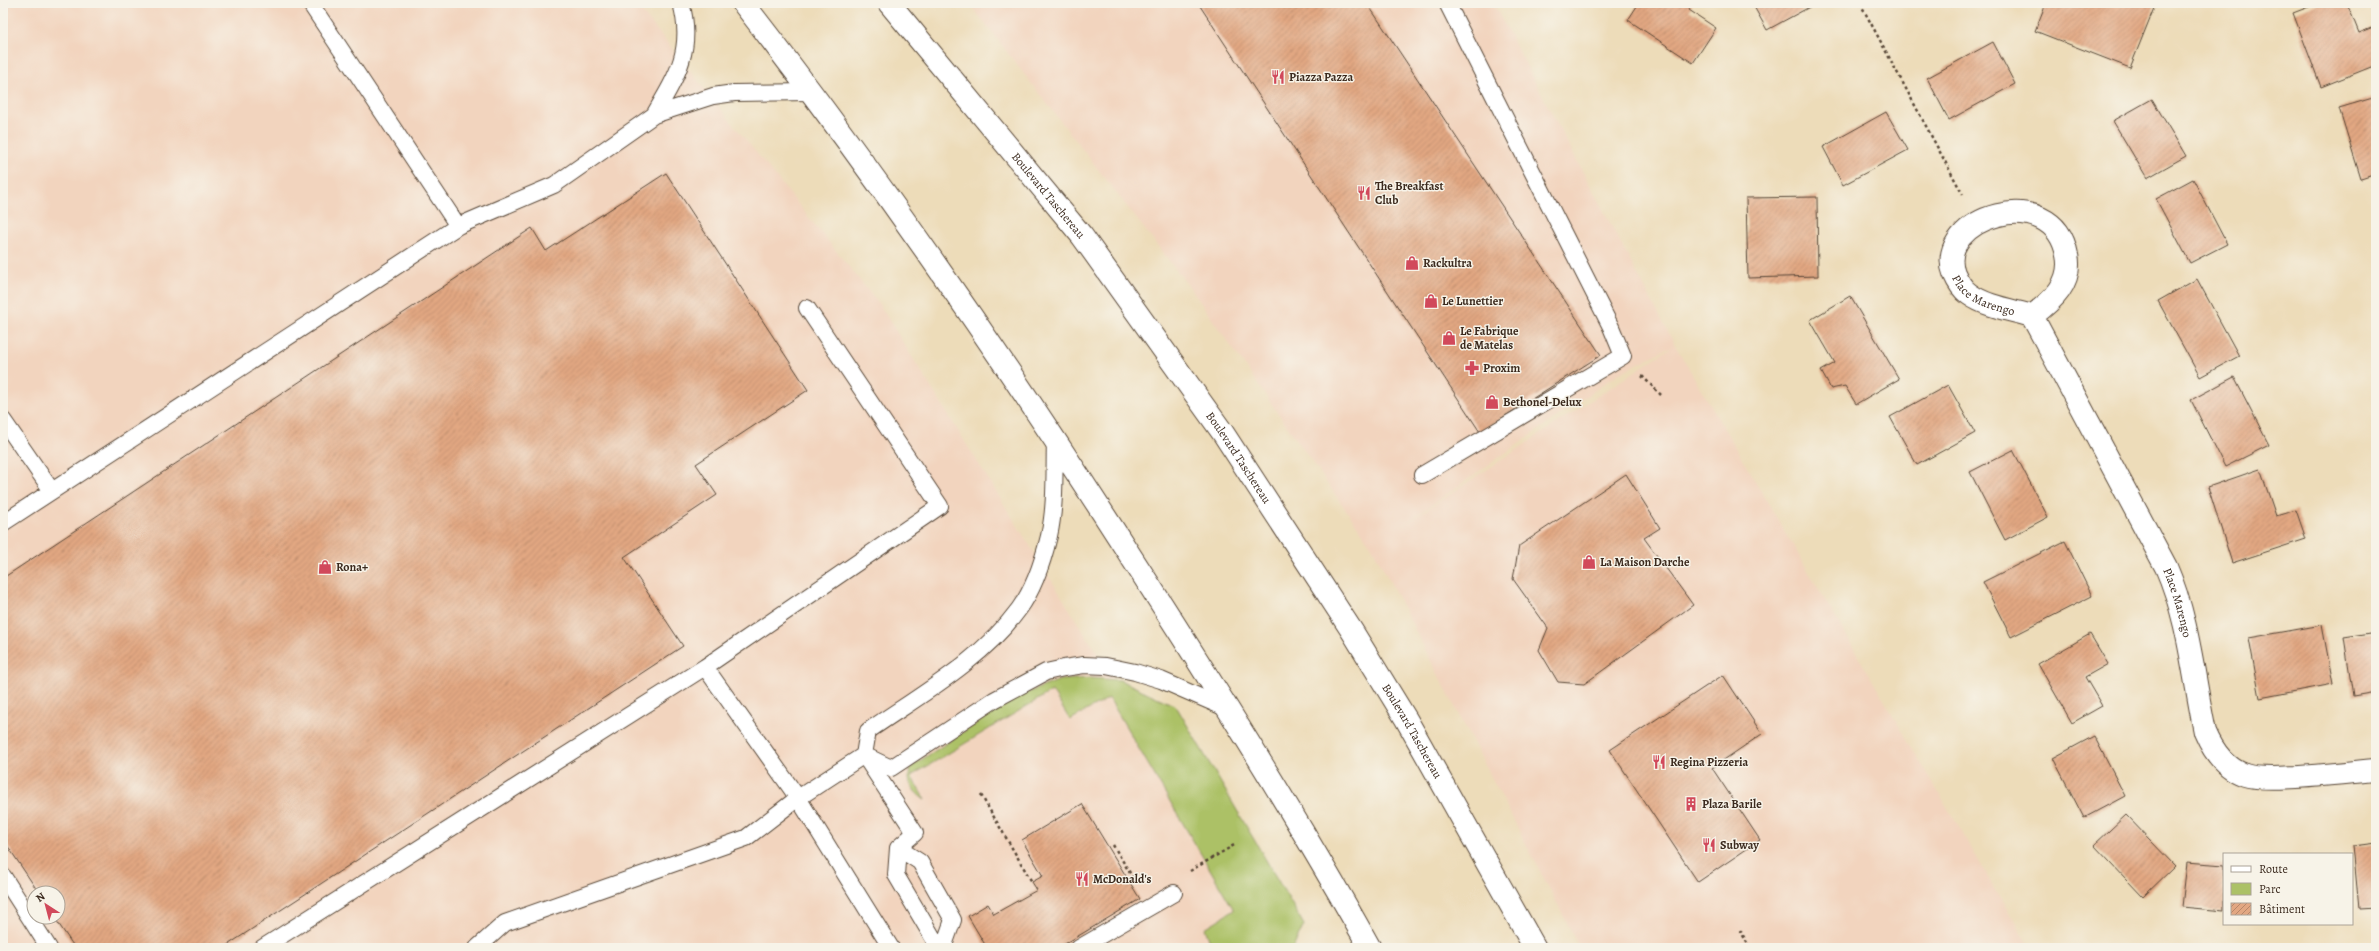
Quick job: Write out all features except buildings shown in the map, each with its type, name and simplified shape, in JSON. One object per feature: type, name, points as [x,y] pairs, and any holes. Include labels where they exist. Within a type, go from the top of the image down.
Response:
[{"type":"main road","points":[[743,3],[811,92],[927,253],[1055,439],[1230,710],[1299,823],[1370,948]]},
{"type":"main road","name":"Boulevard Taschereau","points":[[889,3],[1082,236],[1223,434],[1356,637],[1410,726],[1535,948]]},
{"type":"main road","name":"Place Marengo","points":[[2032,316],[2052,302],[2063,285],[2069,264],[2065,242],[2054,226],[2034,214],[2012,213],[1978,222],[1963,232],[1952,248],[1950,264],[1957,281],[1969,294],[1975,297],[2032,316],[2166,567],[2179,596],[2205,732],[2212,748],[2227,766],[2246,775],[2267,778],[2376,770]]},
{"type":"lane","points":[[310,3],[458,226]]},
{"type":"lane","points":[[654,115],[677,76],[684,52],[686,27],[681,3]]},
{"type":"lane","points":[[1422,475],[1623,356],[1611,327],[1447,3]]},
{"type":"lane","points":[[3,523],[458,226],[554,185],[654,115],[713,96],[734,93],[811,92]]},
{"type":"lane","points":[[262,948],[705,666],[940,506],[807,308]]},
{"type":"lane","points":[[3,420],[52,491]]},
{"type":"lane","points":[[939,948],[896,875],[898,848],[915,833],[864,755],[868,731],[925,692],[982,650],[1020,608],[1033,585],[1048,537],[1052,509],[1055,439]]},
{"type":"lane","points":[[864,755],[891,768],[994,700],[1025,682],[1046,672],[1084,665],[1106,666],[1152,677],[1230,710]]},
{"type":"lane","points":[[705,666],[798,798],[891,948]]},
{"type":"lane","points":[[477,948],[505,923],[746,838],[798,798],[864,755]]},
{"type":"lane","points":[[898,848],[920,862],[954,920],[943,948]]},
{"type":"lane","points":[[3,876],[50,948]]},
{"type":"lane","points":[[1079,948],[1174,893]]},
{"type":"path","points":[[1860,3],[1963,195]]},
{"type":"path","points":[[982,795],[1032,882]]},
{"type":"path","points":[[1208,861],[1236,844]]},
{"type":"path","points":[[1740,930],[1750,948]]},
{"type":"shaded area","points":[[3,3],[635,3],[879,304],[1281,948],[3,948]]},
{"type":"shaded area","points":[[969,3],[1493,3],[1675,345],[2030,948],[1580,948],[1372,547],[1191,289]],"holes":[[[1670,348],[1396,530],[1618,374]]]},
{"type":"green space","points":[[1090,678],[1120,680],[1176,706],[1304,925],[1293,948],[1212,948],[1205,928],[1234,910],[1109,698],[1070,720],[1052,691],[911,776],[925,800],[911,785],[909,776],[912,766],[1016,697],[1060,680]]},
{"type":"place","name":"Piazza Pazza","points":[[1278,77]]},
{"type":"place","name":"The Breakfast Club","points":[[1364,193]]},
{"type":"place","name":"Rackultra","points":[[1412,263]]},
{"type":"place","name":"Le Lunettier","points":[[1431,301]]},
{"type":"place","name":"Le Fabrique de Matelas","points":[[1449,338]]},
{"type":"place","name":"Proxim","points":[[1472,368]]},
{"type":"place","name":"Bethonel-Delux","points":[[1492,402]]},
{"type":"place","name":"La Maison Darche","points":[[1589,562]]},
{"type":"place","name":"Rona+","points":[[325,567]]},
{"type":"place","name":"Regina Pizzeria","points":[[1659,762]]},
{"type":"place","name":"Plaza Barile","points":[[1691,804]]},
{"type":"place","name":"Subway","points":[[1709,845]]},
{"type":"place","name":"McDonald's","points":[[1082,879]]}]
